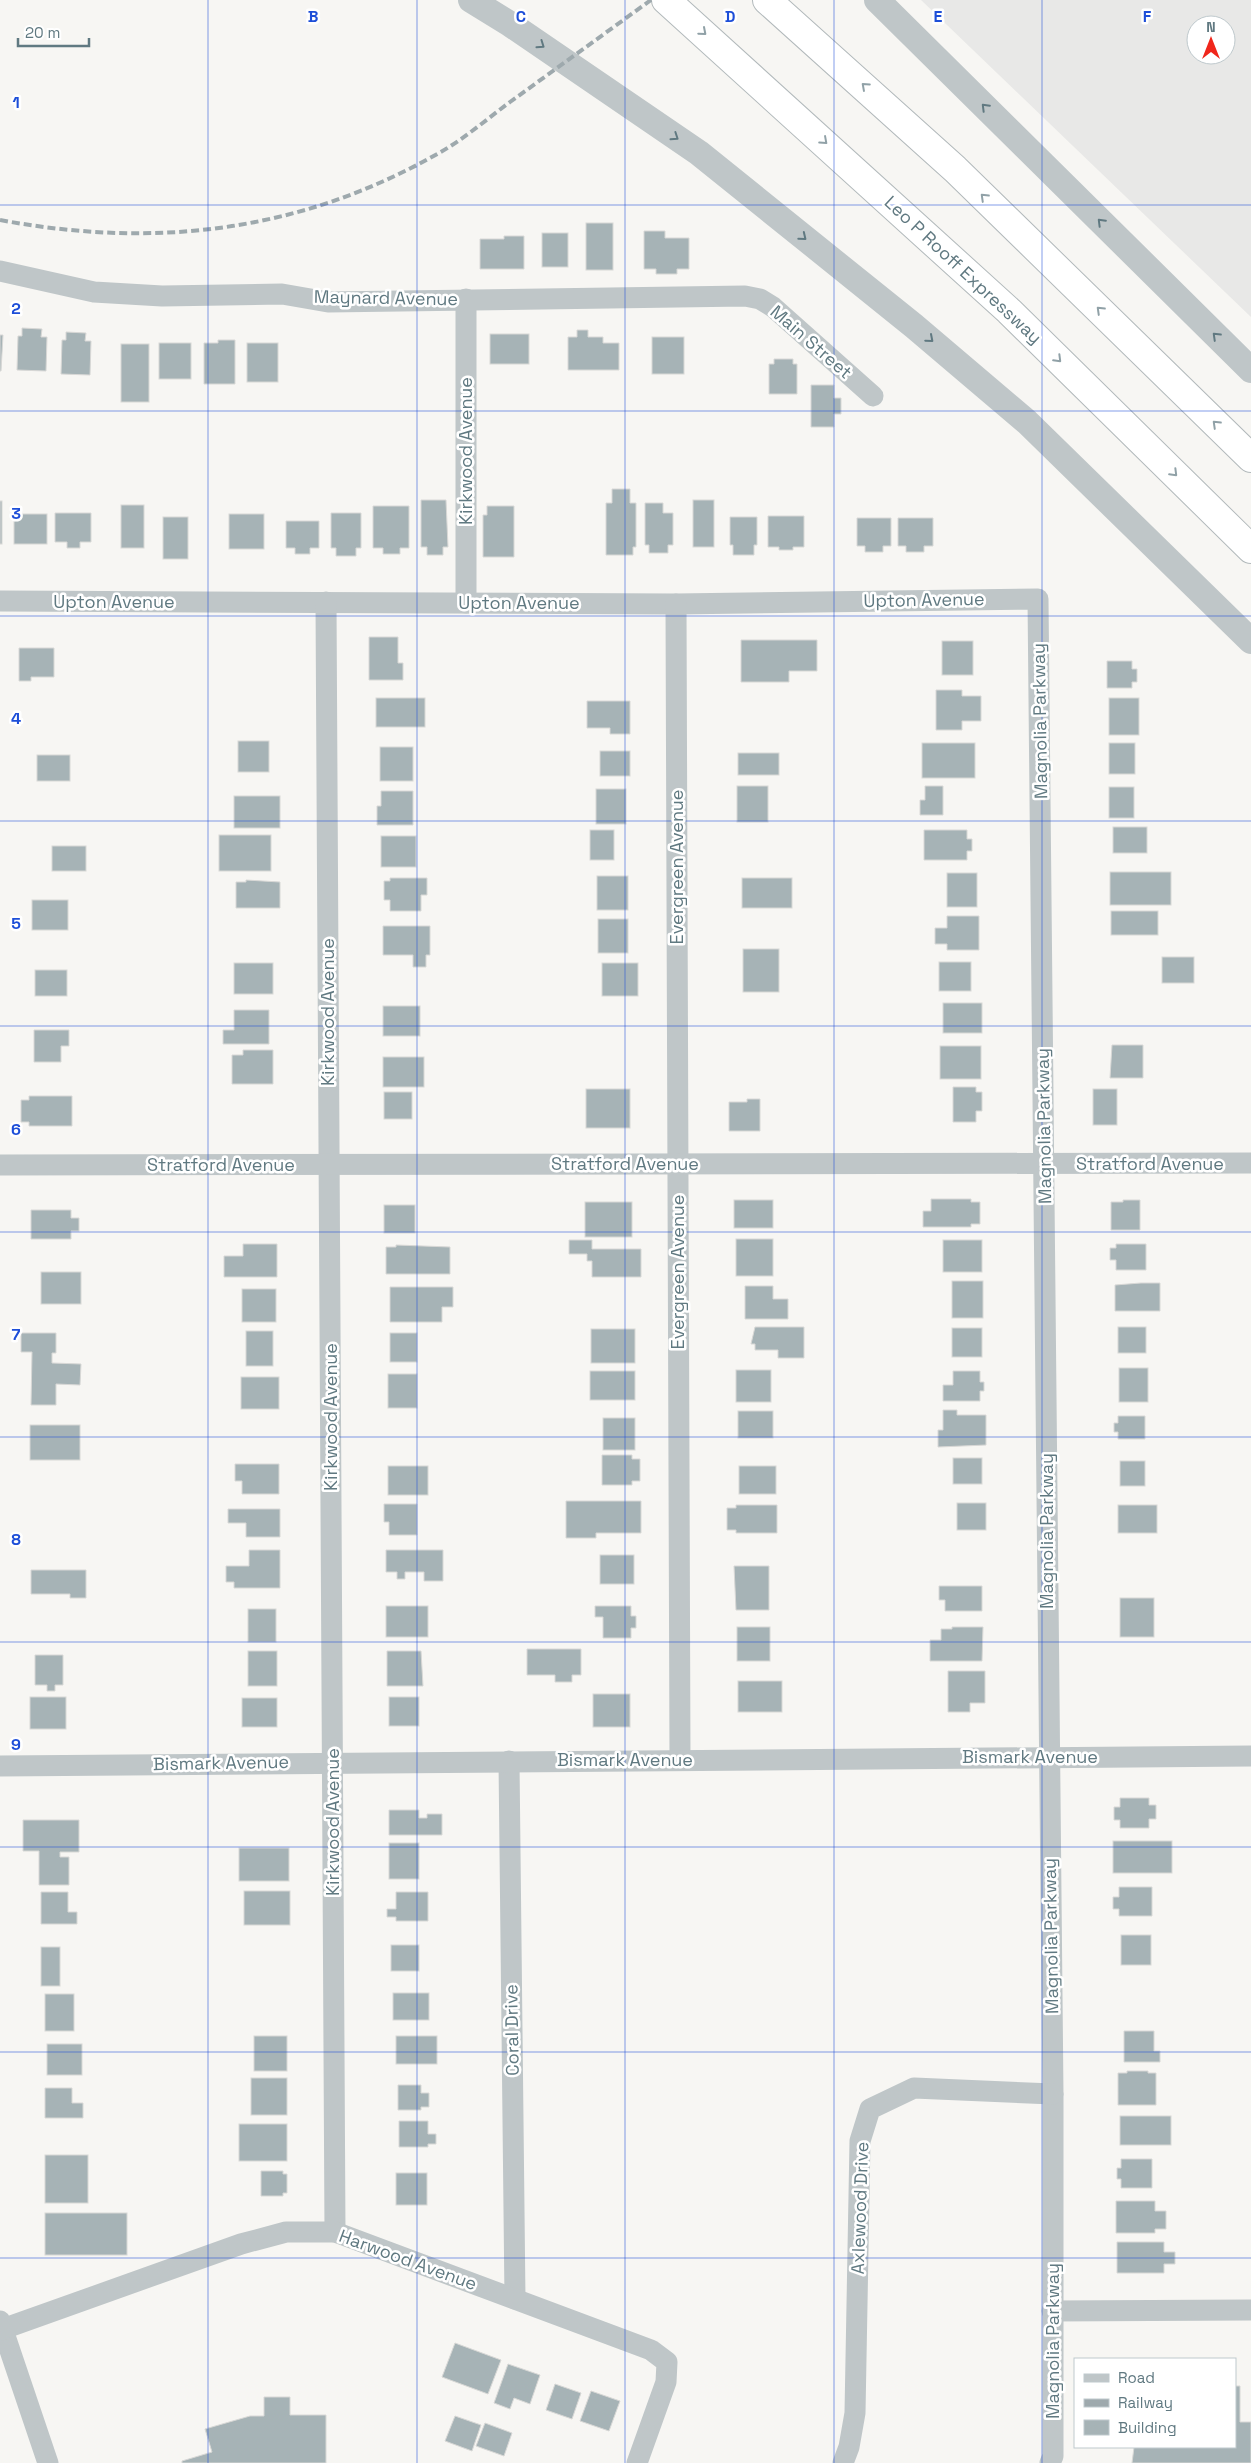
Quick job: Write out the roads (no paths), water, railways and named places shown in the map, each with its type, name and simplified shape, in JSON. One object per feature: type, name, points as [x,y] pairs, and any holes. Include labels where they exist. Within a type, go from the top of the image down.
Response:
[{"type":"highway","name":"Leo P Rooff Expressway","points":[[666,0],[1009,311],[1251,549]]},
{"type":"highway","points":[[767,0],[955,169],[1251,458]]},
{"type":"street","points":[[470,0],[510,24],[699,153],[914,326],[1027,422],[1251,641]]},
{"type":"street","points":[[877,0],[1251,370]]},
{"type":"street","name":"Maynard Avenue","points":[[0,270],[38,280],[104,292],[162,296],[282,294],[328,302],[745,296]]},
{"type":"street","name":"Main Street","points":[[745,296],[760,299],[773,307],[873,396]]},
{"type":"street","name":"Kirkwood Avenue","points":[[466,299],[466,603]]},
{"type":"street","name":"Upton Avenue","points":[[0,601],[676,604],[1038,599]]},
{"type":"street","name":"Magnolia Parkway","points":[[1038,599],[1048,1757],[1053,2094],[1053,2456],[1050,2463]]},
{"type":"street","name":"Kirkwood Avenue","points":[[326,602],[335,2232]]},
{"type":"street","name":"Evergreen Avenue","points":[[676,604],[680,1760]]},
{"type":"street","name":"Stratford Avenue","points":[[0,1165],[1251,1163]]},
{"type":"street","name":"Bismark Avenue","points":[[0,1766],[509,1760],[1251,1756]]},
{"type":"street","name":"Coral Drive","points":[[509,1760],[515,2299]]},
{"type":"street","name":"Axlewood Drive","points":[[843,2463],[849,2447],[856,2413],[860,2141],[870,2109],[914,2088],[1053,2094]]},
{"type":"street","name":"Harwood Avenue","points":[[1,2327],[241,2244],[286,2232],[335,2232],[651,2350],[667,2362],[666,2382],[637,2463]]},
{"type":"street","points":[[1052,2311],[1251,2310]]},
{"type":"street","points":[[1,2327],[48,2463]]},
{"type":"railway","points":[[0,220],[58,229],[115,233],[171,232],[226,227],[280,217],[334,201],[387,180],[439,153],[651,0]]}]
